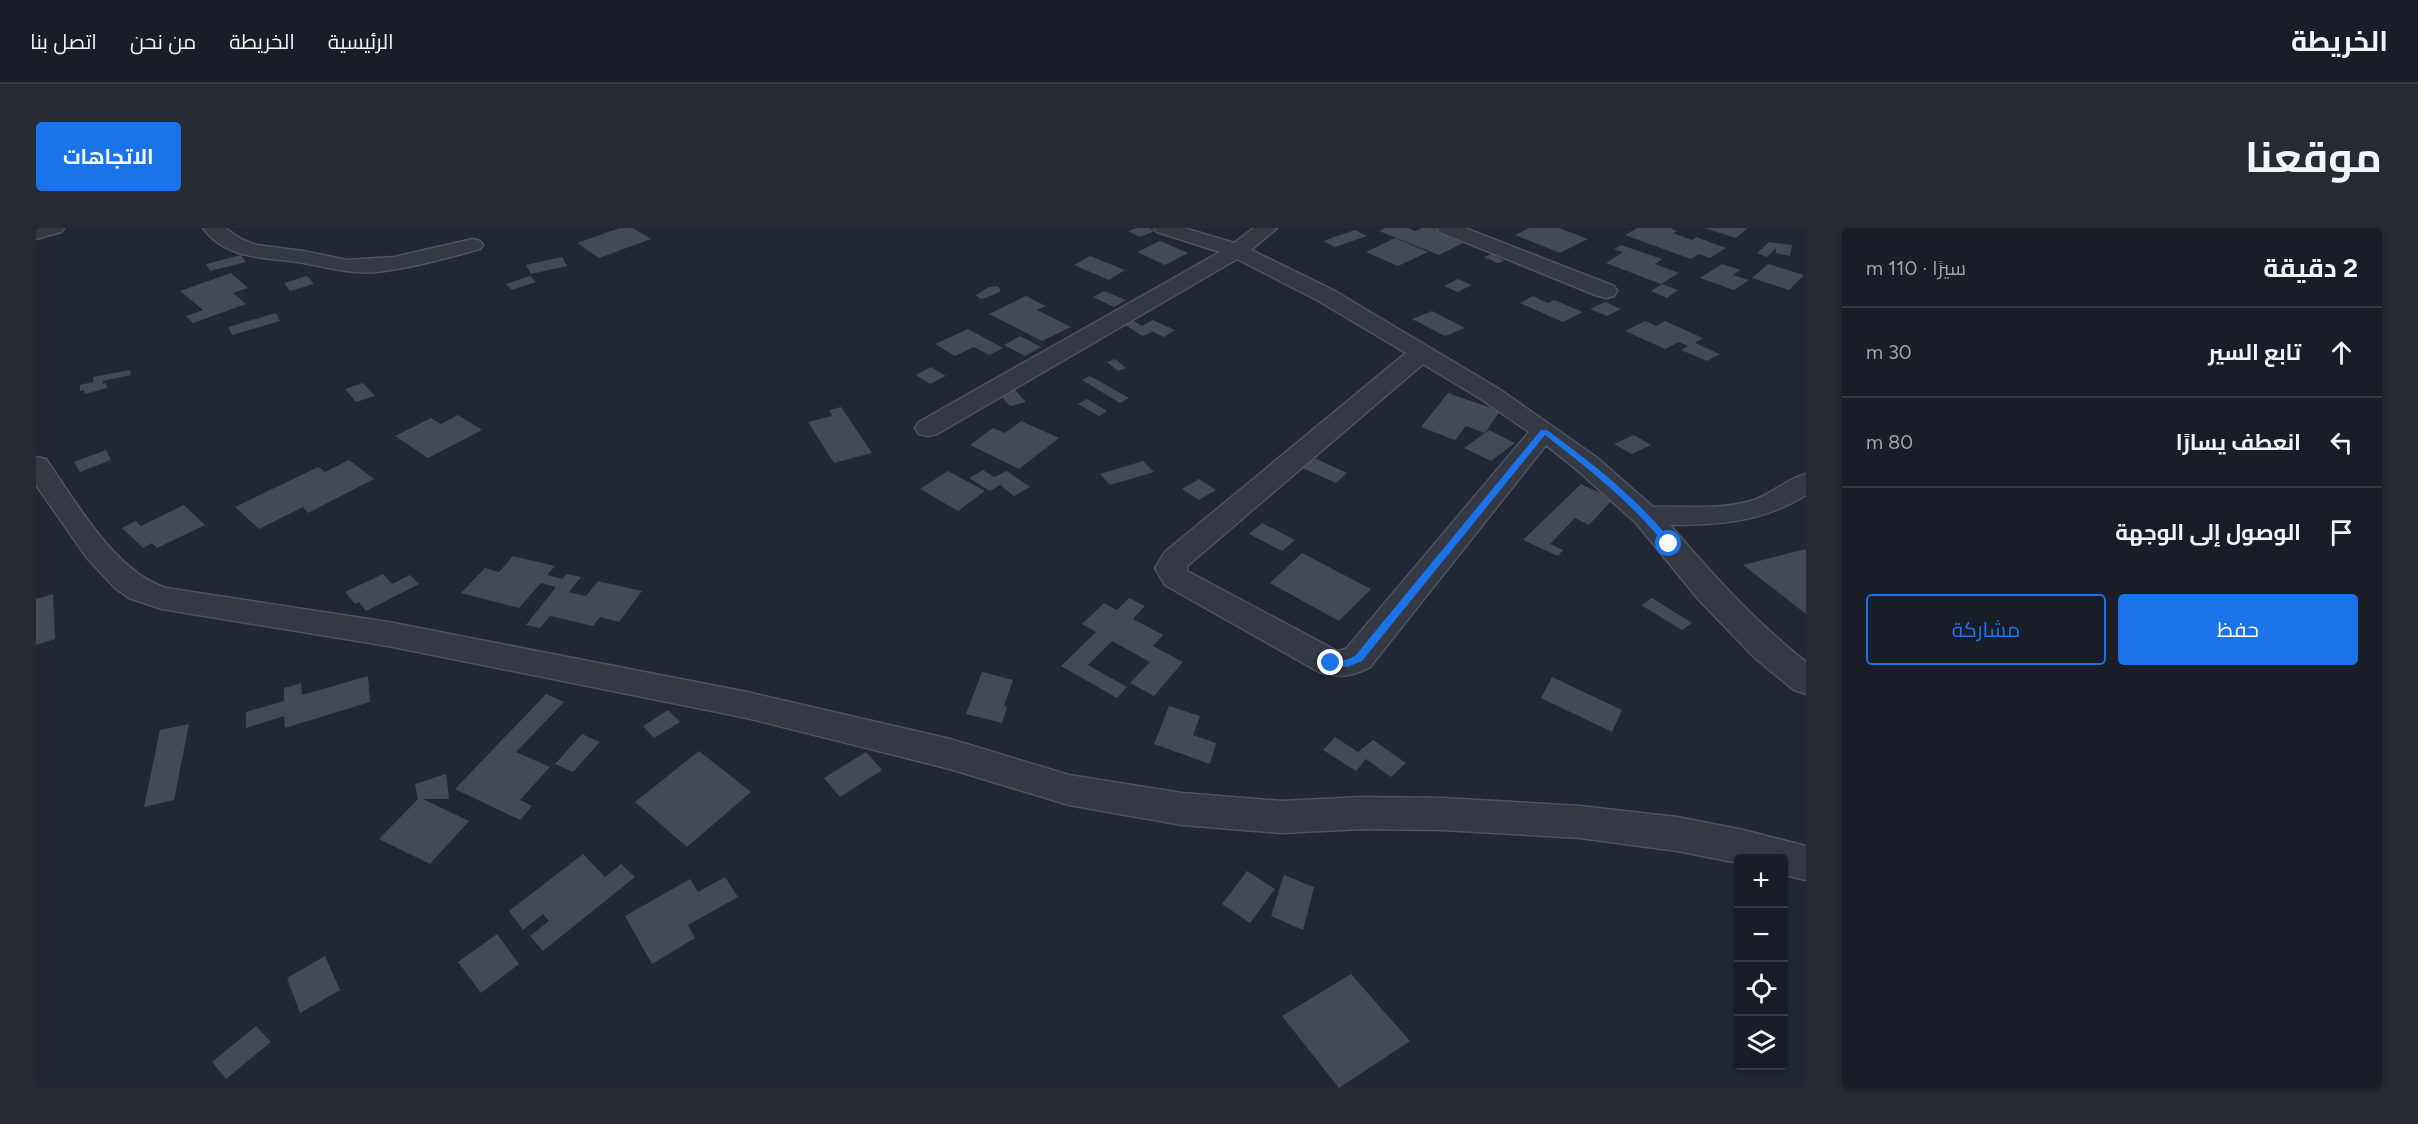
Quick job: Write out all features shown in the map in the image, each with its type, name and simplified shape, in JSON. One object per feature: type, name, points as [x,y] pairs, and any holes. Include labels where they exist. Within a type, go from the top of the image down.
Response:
[{"type":"street","points":[[36,233],[54,228]]},
{"type":"street","points":[[213,228],[230,243],[250,251],[297,256],[347,266],[384,264],[473,245]]},
{"type":"street","points":[[1164,228],[1237,251],[1325,295],[1490,394],[1544,431],[1586,463],[1646,516],[1710,591],[1767,649],[1806,681]]},
{"type":"street","points":[[928,428],[1237,251],[1267,228]]},
{"type":"street","points":[[1446,228],[1606,291]]},
{"type":"street","points":[[1422,352],[1176,559],[1170,568],[1176,578],[1331,663],[1347,664],[1358,658],[1544,431]]},
{"type":"street","points":[[36,465],[75,521],[121,575],[140,590],[162,598],[388,634],[747,705],[950,754],[1069,790],[1182,809],[1282,817],[1362,813],[1443,814],[1580,822],[1677,834],[1739,846],[1806,863]]},
{"type":"street","points":[[1646,516],[1724,514],[1755,509],[1779,500],[1806,483]]},
{"type":"building","points":[[620,228],[633,228],[651,239],[599,258],[577,243]]},
{"type":"building","points":[[1137,228],[1149,228],[1155,231],[1140,237],[1128,231]]},
{"type":"building","points":[[1385,228],[1408,228],[1415,231],[1422,228],[1433,228],[1467,241],[1439,255],[1379,231]]},
{"type":"building","points":[[1530,228],[1559,228],[1588,239],[1560,253],[1515,235]]},
{"type":"building","points":[[1637,228],[1670,228],[1677,231],[1673,233],[1692,240],[1696,237],[1726,248],[1710,258],[1699,254],[1691,259],[1625,235]]},
{"type":"building","points":[[1704,228],[1748,228],[1736,238]]},
{"type":"building","points":[[1355,230],[1367,236],[1335,247],[1323,241]]},
{"type":"building","points":[[1395,238],[1428,252],[1398,266],[1366,252]]},
{"type":"building","points":[[1160,241],[1188,253],[1165,265],[1137,252]]},
{"type":"building","points":[[1769,242],[1792,245],[1790,256],[1776,253],[1776,248],[1767,257],[1757,253]]},
{"type":"building","points":[[1621,245],[1662,259],[1655,264],[1679,273],[1661,284],[1606,263],[1623,252],[1614,249]]},
{"type":"building","points":[[1492,254],[1504,261],[1497,263],[1484,257]]},
{"type":"building","points":[[241,255],[246,262],[210,271],[206,264]]},
{"type":"building","points":[[1090,256],[1125,270],[1109,280],[1074,265]]},
{"type":"building","points":[[562,257],[567,266],[531,274],[526,265]]},
{"type":"building","points":[[1722,264],[1740,270],[1733,275],[1749,280],[1734,290],[1700,278]]},
{"type":"building","points":[[1768,264],[1804,275],[1789,290],[1752,278]]},
{"type":"building","points":[[231,273],[248,288],[233,293],[246,304],[193,323],[186,316],[203,310],[180,291]]},
{"type":"building","points":[[307,276],[314,284],[290,291],[284,283]]},
{"type":"building","points":[[530,276],[536,282],[512,290],[506,284]]},
{"type":"building","points":[[1458,279],[1472,285],[1458,292],[1444,286]]},
{"type":"building","points":[[1662,284],[1678,290],[1667,298],[1651,291]]},
{"type":"building","points":[[998,286],[1001,291],[986,298],[980,299],[976,295],[989,287]]},
{"type":"building","points":[[1104,291],[1126,300],[1114,307],[1093,297]]},
{"type":"building","points":[[1026,296],[1046,306],[1037,310],[1071,327],[1042,341],[989,314]]},
{"type":"building","points":[[1533,296],[1548,303],[1554,300],[1583,312],[1563,322],[1520,303]]},
{"type":"building","points":[[1605,302],[1621,309],[1607,316],[1590,309]]},
{"type":"building","points":[[1432,311],[1465,328],[1445,336],[1412,319]]},
{"type":"building","points":[[276,313],[280,321],[232,335],[228,327]]},
{"type":"building","points":[[1153,320],[1175,330],[1164,337],[1147,329],[1152,332],[1142,336],[1124,324],[1134,321],[1142,326]]},
{"type":"building","points":[[1645,321],[1656,326],[1665,321],[1703,338],[1695,343],[1720,354],[1707,361],[1681,350],[1688,346],[1679,342],[1665,349],[1625,331]]},
{"type":"building","points":[[968,329],[1003,348],[989,355],[974,347],[955,356],[935,344]]},
{"type":"building","points":[[1020,336],[1041,347],[1025,356],[1004,345]]},
{"type":"building","points":[[1115,359],[1126,368],[1118,371],[1107,362]]},
{"type":"building","points":[[931,367],[946,376],[930,384],[916,375]]},
{"type":"building","points":[[130,370],[131,375],[103,381],[107,388],[85,394],[84,390],[80,391],[80,385],[93,382],[93,377]]},
{"type":"building","points":[[1090,376],[1129,398],[1120,403],[1082,380]]},
{"type":"building","points":[[363,383],[375,396],[356,402],[345,389]]},
{"type":"building","points":[[1014,389],[1026,402],[1010,406],[998,393]]},
{"type":"building","points":[[1448,393],[1500,411],[1485,433],[1466,426],[1455,440],[1421,427]]},
{"type":"building","points":[[1087,399],[1107,411],[1099,416],[1078,404]]},
{"type":"building","points":[[841,407],[872,453],[834,463],[808,422],[832,416],[829,410]]},
{"type":"building","points":[[458,415],[482,430],[428,458],[395,436],[431,418],[441,424]]},
{"type":"building","points":[[1021,421],[1059,438],[1019,469],[970,445],[993,428],[1005,433]]},
{"type":"building","points":[[1489,430],[1515,443],[1491,461],[1464,448]]},
{"type":"building","points":[[1634,435],[1651,445],[1632,454],[1614,444]]},
{"type":"building","points":[[106,450],[111,460],[80,472],[74,462]]},
{"type":"building","points":[[1312,457],[1347,473],[1336,483],[1300,467]]},
{"type":"building","points":[[349,460],[374,479],[308,513],[303,507],[259,529],[235,507],[318,467],[325,472]]},
{"type":"building","points":[[1143,461],[1154,472],[1110,485],[1100,474]]},
{"type":"building","points":[[983,470],[994,477],[1007,471],[1030,487],[1014,496],[1000,485],[990,491],[969,478]]},
{"type":"building","points":[[948,471],[985,491],[958,511],[920,489]]},
{"type":"building","points":[[1199,479],[1216,490],[1199,500],[1182,489]]},
{"type":"building","points":[[1581,484],[1613,499],[1589,525],[1575,518],[1550,544],[1563,550],[1558,556],[1523,540]]},
{"type":"building","points":[[184,505],[205,525],[157,548],[152,543],[143,548],[122,528],[136,521],[141,526]]},
{"type":"building","points":[[1262,523],[1295,540],[1282,551],[1249,534]]},
{"type":"building","points":[[1806,549],[1806,614],[1743,565]]},
{"type":"building","points":[[1302,553],[1371,589],[1339,621],[1270,583]]},
{"type":"building","points":[[513,556],[555,566],[547,575],[562,579],[567,574],[581,577],[569,592],[586,596],[598,581],[642,591],[619,622],[600,617],[593,626],[550,616],[540,628],[526,625],[556,587],[541,583],[519,608],[461,593],[485,568],[499,572]]},
{"type":"building","points":[[383,574],[392,584],[410,575],[419,584],[366,611],[359,602],[355,604],[345,592]]},
{"type":"building","points":[[53,594],[55,639],[36,645],[36,599]]},
{"type":"building","points":[[1129,598],[1145,606],[1133,619],[1163,635],[1153,646],[1183,662],[1154,696],[1130,683],[1150,662],[1112,641],[1088,665],[1127,687],[1117,698],[1061,666],[1096,632],[1082,624],[1104,603],[1117,610]]},
{"type":"building","points":[[1652,598],[1692,623],[1682,630],[1641,605]]},
{"type":"building","points":[[982,672],[1013,680],[1004,706],[1007,707],[1002,723],[966,714]]},
{"type":"building","points":[[368,676],[370,702],[285,728],[284,716],[246,728],[246,712],[284,701],[284,688],[301,683],[302,695]]},
{"type":"building","points":[[1552,677],[1622,710],[1612,732],[1541,698]]},
{"type":"building","points":[[546,694],[564,702],[516,752],[550,767],[520,800],[532,806],[520,820],[455,789]]},
{"type":"building","points":[[1169,706],[1200,716],[1193,735],[1216,743],[1210,764],[1154,744]]},
{"type":"building","points":[[668,710],[680,722],[654,738],[643,726]]},
{"type":"building","points":[[189,724],[174,800],[144,807],[160,730]]},
{"type":"building","points":[[582,734],[600,742],[573,772],[555,764]]},
{"type":"building","points":[[1335,737],[1358,752],[1373,740],[1406,763],[1391,777],[1366,759],[1356,771],[1323,750]]},
{"type":"building","points":[[699,751],[751,792],[687,847],[635,802]]},
{"type":"building","points":[[866,752],[882,770],[840,797],[824,778]]},
{"type":"building","points":[[446,774],[449,799],[423,799],[469,821],[430,864],[379,839],[418,799],[415,784]]},
{"type":"building","points":[[583,854],[605,877],[621,864],[635,877],[543,951],[530,936],[549,921],[543,914],[523,930],[509,911]]},
{"type":"building","points":[[1247,871],[1275,889],[1250,923],[1222,904]]},
{"type":"building","points":[[1284,875],[1314,887],[1303,930],[1271,916]]},
{"type":"building","points":[[725,877],[738,897],[688,925],[695,938],[652,964],[625,916],[690,879],[698,892]]},
{"type":"building","points":[[497,934],[519,964],[481,993],[458,962]]},
{"type":"building","points":[[325,956],[340,990],[300,1013],[287,978]]},
{"type":"building","points":[[1351,974],[1410,1041],[1339,1088],[1282,1016]]},
{"type":"building","points":[[256,1026],[271,1042],[226,1079],[212,1062]]},
{"type":"route","points":[[1331,663],[1347,664],[1358,658],[1544,431],[1586,463],[1646,516],[1669,544]]}]
